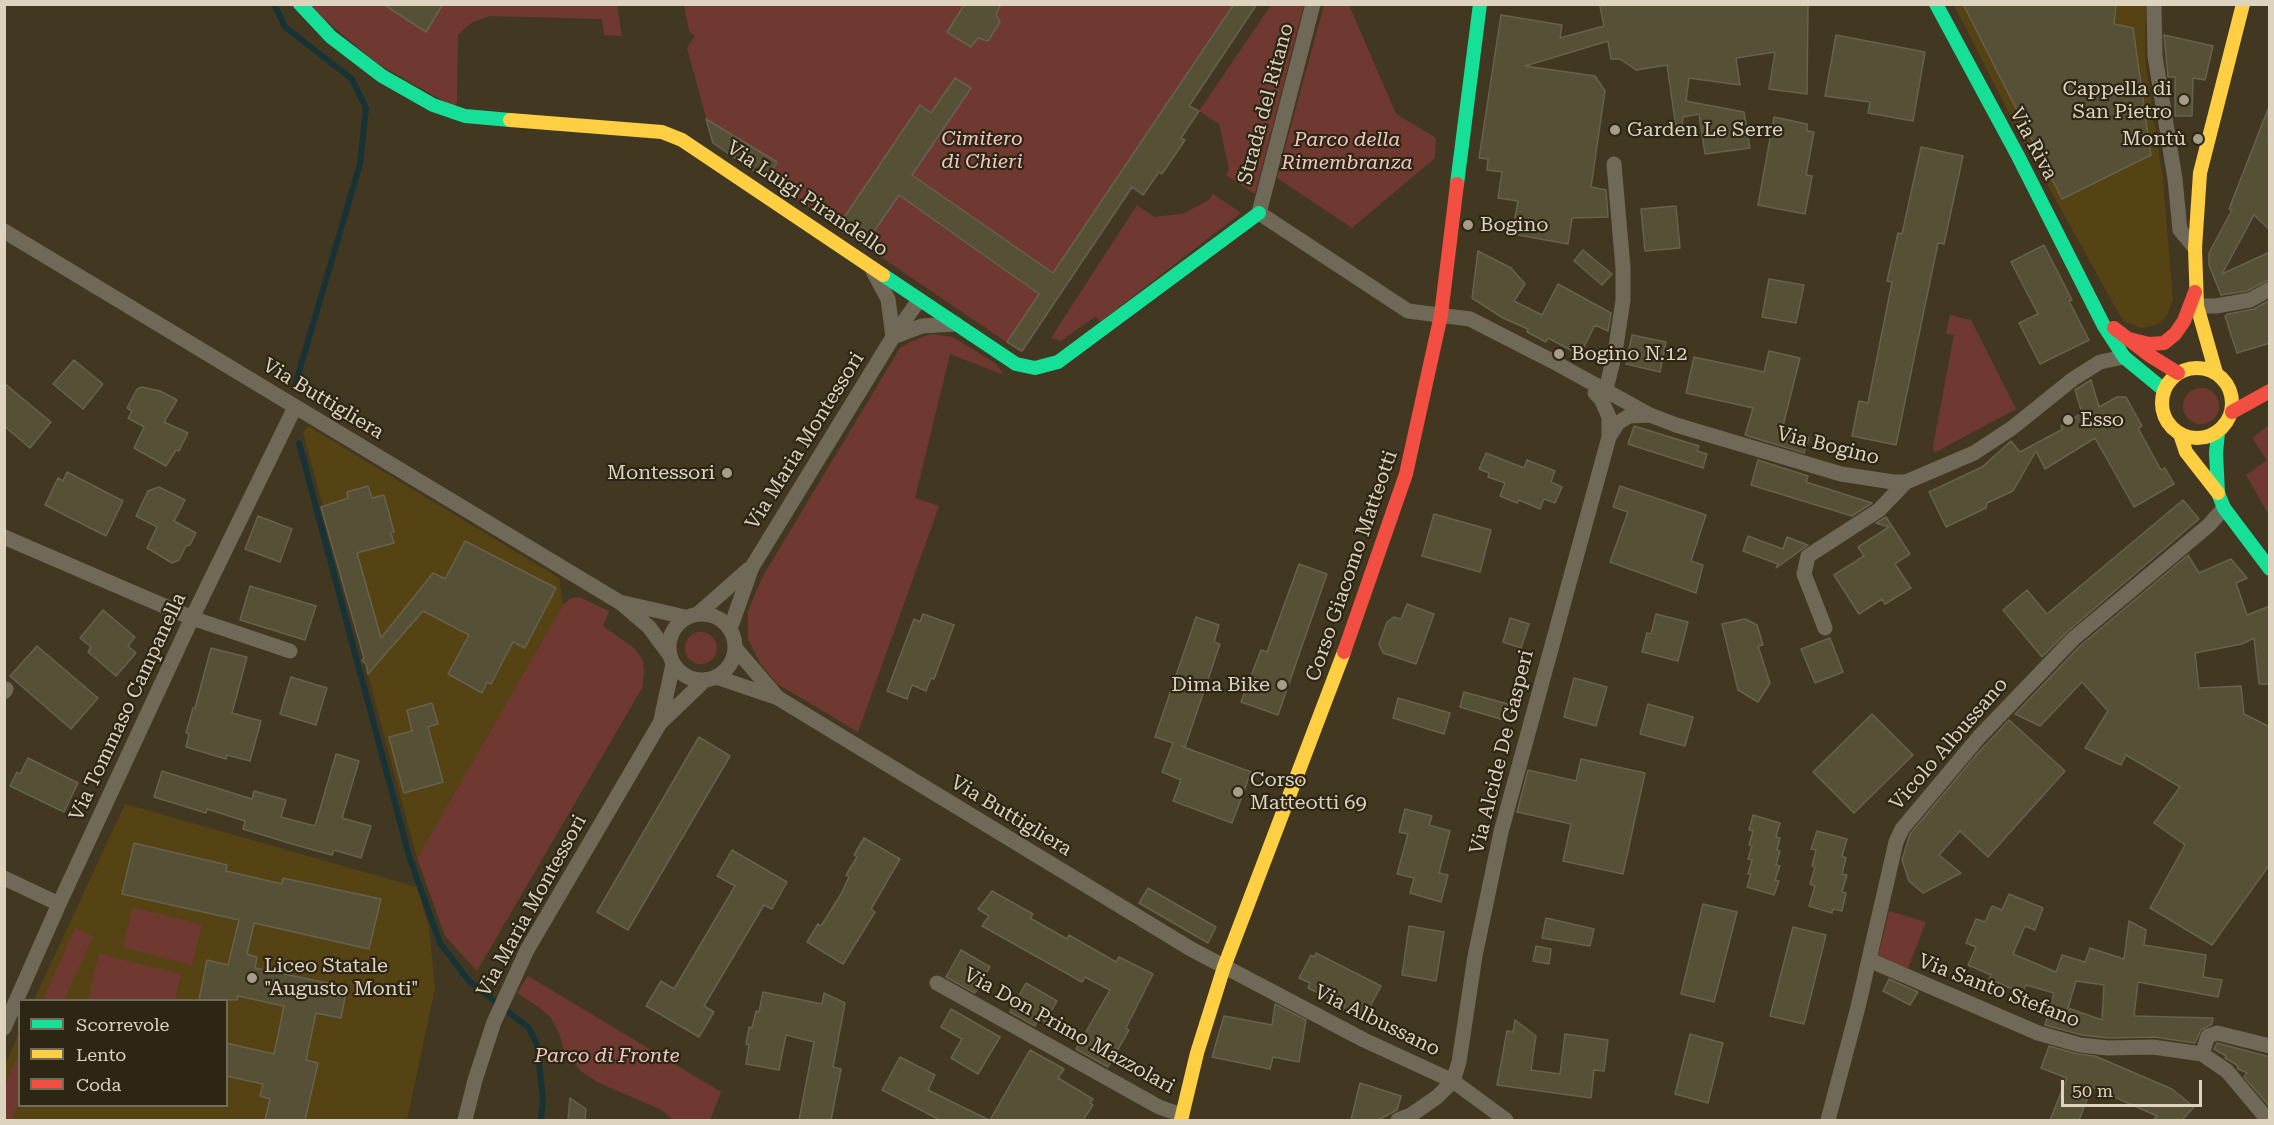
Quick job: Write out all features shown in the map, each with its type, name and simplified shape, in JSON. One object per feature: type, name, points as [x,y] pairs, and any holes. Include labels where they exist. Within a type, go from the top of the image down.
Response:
[{"type":"street","name":"Via Luigi Pirandello","points":[[300,4],[331,37],[382,76],[433,105],[465,116],[662,132],[682,140],[1016,364],[1035,368],[1058,362],[1259,213]]},
{"type":"street","name":"Strada del Ritano","points":[[1259,213],[1313,4]]},
{"type":"street","name":"Corso Giacomo Matteotti","points":[[1182,1118],[1197,1053],[1224,967],[1360,611],[1403,486],[1441,315],[1480,4]]},
{"type":"street","name":"Via Riva","points":[[1936,4],[2018,156],[2104,326],[2124,357],[2164,390]]},
{"type":"street","points":[[2154,4],[2155,56],[2175,179],[2180,230],[2195,248]]},
{"type":"street","points":[[2194,368],[2195,248],[2200,173],[2243,4]]},
{"type":"street","points":[[1603,394],[1615,353],[1623,300],[1623,268],[1614,164]]},
{"type":"street","points":[[1259,213],[1408,311],[1441,315]]},
{"type":"street","name":"Via Buttigliera","points":[[4,231],[621,603],[649,627],[671,659]]},
{"type":"street","points":[[870,266],[888,299],[893,337],[922,326],[957,324]]},
{"type":"street","points":[[2196,298],[2216,306],[2250,300],[2270,289]]},
{"type":"street","points":[[2126,338],[2149,344],[2164,343],[2175,334],[2196,298]]},
{"type":"street","points":[[2196,298],[2216,373]]},
{"type":"street","name":"Via Maria Montessori","points":[[730,629],[752,567],[893,337],[919,300]]},
{"type":"street","name":"Via Riva","points":[[2094,304],[2115,330],[2175,375]]},
{"type":"street","name":"Via Alcide De Gasperi","points":[[1441,315],[1470,320],[1577,375],[1603,394],[1609,417],[1609,437],[1501,832],[1475,956],[1459,1062],[1453,1081]]},
{"type":"street","points":[[2124,357],[2140,360],[2175,375]]},
{"type":"street","name":"Via Bogino","points":[[1603,394],[1676,425],[1841,474],[1873,480],[1906,482],[1974,453],[2012,428],[2073,379],[2100,362],[2124,357]]},
{"type":"street","points":[[2194,368],[2208,369],[2216,373],[2233,384],[2232,412],[2227,423],[2218,432],[2206,437],[2193,438],[2180,434],[2168,423],[2162,407],[2164,390],[2175,375],[2194,368]]},
{"type":"street","points":[[2232,412],[2270,391]]},
{"type":"street","name":"Via Tommaso Campanella","points":[[4,1028],[192,618],[295,407]]},
{"type":"street","name":"Via Alcide De Gasperi","points":[[1609,437],[1618,423],[1629,416],[1650,415]]},
{"type":"street","points":[[2218,432],[2216,453],[2218,493]]},
{"type":"street","points":[[2180,434],[2186,452],[2218,493],[2224,508],[2270,569]]},
{"type":"street","points":[[1825,628],[1804,574],[1808,556],[1879,510],[1906,482]]},
{"type":"street","name":"Vicolo Albussano","points":[[1828,1120],[1869,960],[1896,842],[1902,829],[1979,737],[2073,639],[2209,525],[2224,508]]},
{"type":"street","points":[[4,537],[192,618],[290,651]]},
{"type":"street","name":"Via Maria Montessori","points":[[692,615],[752,567]]},
{"type":"street","name":"Via Buttigliera","points":[[621,603],[692,615]]},
{"type":"street","points":[[692,615],[717,617],[730,629],[735,648],[730,665],[710,679],[687,677],[671,659],[668,644],[671,633],[692,615]]},
{"type":"street","name":"Via Buttigliera","points":[[735,648],[778,698]]},
{"type":"street","name":"Via Maria Montessori","points":[[660,723],[671,659]]},
{"type":"street","name":"Via Buttigliera","points":[[710,679],[778,698],[1224,967]]},
{"type":"street","name":"Via Maria Montessori","points":[[465,1120],[497,1012],[549,911],[660,723],[710,679]]},
{"type":"street","points":[[4,878],[59,904]]},
{"type":"street","name":"Via Santo Stefano","points":[[1869,960],[2038,1032],[2079,1045],[2108,1048],[2153,1047],[2202,1054],[2228,1071],[2268,1120]]},
{"type":"street","name":"Via Albussano","points":[[1224,967],[1364,1040],[1453,1081],[1506,1120]]},
{"type":"street","name":"Via Don Primo Mazzolari","points":[[937,983],[1182,1118]]},
{"type":"street","points":[[2202,1054],[2208,1036],[2217,1033],[2270,1046]]},
{"type":"street","points":[[1398,1120],[1437,1097],[1453,1081]]},
{"type":"shaded area","points":[[1954,5],[2146,5],[2145,61],[2163,180],[2173,300],[2162,322],[2141,328],[2123,321],[2028,150]]},
{"type":"shaded area","points":[[308,426],[559,578],[563,605],[417,858],[303,432]]},
{"type":"shaded area","points":[[125,804],[417,887],[429,928],[435,988],[407,1120],[5,1120],[5,1066],[18,1034],[18,1107],[228,1107],[228,999],[34,999]]},
{"type":"green space","points":[[307,5],[617,5],[622,36],[604,35],[602,19],[490,16],[471,23],[458,35],[457,102],[454,107],[378,64]]},
{"type":"green space","name":"Cimitero di Chieri","points":[[684,5],[1257,5],[1021,352],[713,143],[687,48],[695,36],[689,31]]},
{"type":"green space","points":[[1271,5],[1304,5],[1255,194],[1226,175],[1229,169],[1219,124],[1199,111]]},
{"type":"green space","name":"Parco della Rimembranza","points":[[1324,5],[1349,5],[1396,114],[1436,138],[1435,158],[1352,228],[1277,178]]},
{"type":"green space","points":[[1213,194],[1241,213],[1100,322],[1096,316],[1061,341],[1051,338],[1137,205],[1154,217],[1182,214],[1209,200]]},
{"type":"green space","points":[[1950,315],[1971,320],[2016,409],[1934,453],[1933,446],[1954,335],[1946,333]]},
{"type":"green space","points":[[931,334],[953,337],[996,364],[1004,375],[950,354],[915,498],[939,506],[858,732],[776,683],[760,663],[748,639],[748,611],[763,576],[900,348]]},
{"type":"green space","points":[[2201,388],[2214,393],[2219,406],[2214,419],[2201,424],[2188,419],[2183,406],[2188,393]]},
{"type":"green space","points":[[2269,425],[2269,515],[2246,475],[2267,460],[2252,438]]},
{"type":"green space","points":[[579,597],[609,611],[603,626],[634,648],[643,660],[642,688],[477,971],[445,936],[417,858],[563,605],[571,598]]},
{"type":"green space","points":[[701,632],[712,637],[717,648],[712,659],[701,664],[690,659],[685,648],[690,637]]},
{"type":"green space","points":[[133,907],[202,925],[192,965],[123,947]]},
{"type":"green space","points":[[1889,911],[1926,922],[1908,968],[1877,960]]},
{"type":"green space","points":[[75,928],[93,936],[64,999],[43,999]]},
{"type":"green space","points":[[99,954],[181,974],[175,999],[88,999]]},
{"type":"green space","name":"Parco di Fronte","points":[[528,976],[721,1092],[710,1120],[673,1120],[660,1109],[597,1082],[581,1071],[564,1051],[559,1033],[551,1018],[517,993]]},
{"type":"green space","points":[[18,1055],[18,1104],[11,1120],[5,1120],[5,1086]]},
{"type":"building","points":[[383,4],[443,4],[426,32]]},
{"type":"building","points":[[965,4],[1001,4],[996,14],[1000,22],[988,41],[978,38],[971,47],[947,32]]},
{"type":"building","points":[[1234,4],[1257,4],[1189,106],[1199,111],[1181,138],[1185,140],[1162,174],[1159,172],[1143,195],[1132,187],[1022,351],[1007,342],[1039,294],[899,195],[864,246],[837,228],[920,105],[931,113],[955,78],[971,88],[912,175],[1053,273]]},
{"type":"building","points":[[1611,4],[1808,4],[1807,94],[1769,89],[1775,52],[1736,58],[1740,85],[1689,78],[1686,101],[1744,112],[1750,148],[1705,154],[1699,114],[1683,117],[1681,134],[1677,134],[1667,65],[1636,70],[1620,59],[1611,59],[1608,41],[1525,66],[1595,76],[1605,91],[1591,187],[1606,190],[1608,217],[1572,218],[1568,244],[1512,234],[1518,201],[1498,198],[1502,172],[1487,170],[1488,159],[1479,158],[1501,15],[1562,25],[1560,38],[1604,26],[1600,6]]},
{"type":"building","points":[[1963,4],[2116,4],[2114,24],[2133,28],[2151,155],[2062,199]]},
{"type":"building","points":[[1836,35],[1925,52],[1913,121],[1868,113],[1870,102],[1825,96]]},
{"type":"building","points":[[2164,35],[2213,46],[2205,80],[2193,78],[2192,116],[2175,116],[2175,77],[2168,77]]},
{"type":"building","points":[[2268,109],[2270,230],[2254,215],[2222,274],[2270,252],[2270,279],[2247,291],[2221,295],[2209,265],[2209,253],[2232,210],[2229,209]]},
{"type":"building","points":[[1774,117],[1807,124],[1807,131],[1814,132],[1806,175],[1812,176],[1805,214],[1758,205]]},
{"type":"building","points":[[706,119],[777,162],[767,180],[713,143]]},
{"type":"building","points":[[1921,147],[1963,156],[1944,244],[1938,243],[1896,445],[1852,436],[1859,401],[1868,403],[1892,282],[1887,281],[1898,233],[1902,234]]},
{"type":"building","points":[[1676,206],[1680,248],[1645,251],[1641,209]]},
{"type":"building","points":[[2044,245],[2089,340],[2040,364],[2019,323],[2038,314],[2011,262]]},
{"type":"building","points":[[1583,250],[1612,274],[1602,285],[1574,261]]},
{"type":"building","points":[[1478,251],[1511,268],[1525,284],[1514,301],[1542,315],[1558,284],[1611,313],[1608,331],[1595,325],[1580,355],[1548,338],[1546,342],[1527,332],[1528,329],[1503,318],[1472,298]]},
{"type":"building","points":[[1769,279],[1804,285],[1796,323],[1762,317]]},
{"type":"building","points":[[2270,300],[2270,343],[2237,353],[2225,316],[2254,309]]},
{"type":"building","points":[[1632,335],[1666,342],[1660,372],[1626,364]]},
{"type":"building","points":[[1769,351],[1800,358],[1782,430],[1809,438],[1804,453],[1745,435],[1753,408],[1686,393],[1694,357],[1764,372]]},
{"type":"building","points":[[74,360],[103,384],[83,409],[53,384]]},
{"type":"building","points":[[2091,380],[2099,407],[2117,397],[2126,397],[2142,426],[2138,428],[2161,470],[2165,468],[2174,484],[2134,507],[2095,438],[2045,469],[2036,451],[2013,491],[1987,503],[1986,508],[1946,527],[1929,492],[1982,467],[2011,441],[2020,452],[2063,429],[2061,426],[2082,413],[2075,390]]},
{"type":"building","points":[[4,383],[51,422],[30,448],[4,426]]},
{"type":"building","points":[[142,387],[160,391],[177,400],[164,422],[188,433],[179,451],[176,450],[166,466],[134,448],[144,427],[128,418],[132,411],[127,408],[137,389]]},
{"type":"building","points":[[1634,426],[1699,446],[1697,451],[1707,454],[1703,468],[1628,444]]},
{"type":"building","points":[[1486,453],[1524,468],[1527,460],[1555,471],[1551,482],[1562,487],[1555,503],[1544,499],[1540,509],[1519,500],[1517,503],[1500,496],[1505,483],[1488,477],[1489,473],[1479,469]]},
{"type":"building","points":[[1758,460],[1808,476],[1806,482],[1872,503],[1852,516],[1751,485]]},
{"type":"building","points":[[67,472],[123,501],[106,536],[45,505],[58,478],[63,481]]},
{"type":"building","points":[[368,486],[372,498],[384,495],[394,532],[391,533],[394,543],[357,553],[381,638],[433,573],[445,579],[465,541],[556,588],[525,648],[513,642],[491,684],[487,682],[482,693],[448,674],[469,635],[423,611],[368,674],[366,664],[362,661],[364,658],[321,507],[348,498],[347,492]]},
{"type":"building","points":[[1620,486],[1706,515],[1691,561],[1703,565],[1696,593],[1610,562],[1628,512],[1613,507]]},
{"type":"building","points":[[159,487],[185,500],[174,521],[196,533],[179,560],[172,563],[147,548],[157,527],[136,516],[148,491]]},
{"type":"building","points":[[2183,500],[2199,519],[2067,632],[2042,657],[2003,610],[2027,590],[2047,614]]},
{"type":"building","points":[[1434,514],[1491,530],[1480,572],[1422,556]]},
{"type":"building","points":[[258,516],[292,529],[280,562],[245,549]]},
{"type":"building","points":[[1886,517],[1910,554],[1895,564],[1911,588],[1885,604],[1882,599],[1859,614],[1834,575],[1864,556],[1858,547],[1889,527],[1876,523]]},
{"type":"building","points":[[1748,536],[1783,549],[1787,537],[1808,545],[1776,568],[1778,564],[1743,551]]},
{"type":"building","points":[[2188,555],[2199,573],[2231,559],[2247,578],[2236,583],[2247,615],[2270,606],[2270,684],[2259,684],[2254,638],[2242,644],[2195,653],[2199,688],[2241,686],[2244,714],[2270,727],[2270,864],[2212,945],[2150,908],[2185,845],[2154,823],[2180,787],[2126,755],[2121,765],[2085,748],[2108,711],[2082,682],[2040,726],[2015,714],[2080,646]]},
{"type":"building","points":[[1299,564],[1327,574],[1278,715],[1241,702],[1261,650],[1267,652]]},
{"type":"building","points":[[250,586],[316,606],[305,640],[240,620]]},
{"type":"building","points":[[1407,604],[1434,614],[1416,664],[1383,653],[1379,644],[1387,622],[1394,617],[1401,619]]},
{"type":"building","points":[[103,610],[135,637],[128,646],[136,653],[116,676],[88,652],[91,647],[80,638]]},
{"type":"building","points":[[923,614],[954,625],[934,679],[931,678],[926,691],[912,685],[907,699],[887,691],[914,619],[920,622]]},
{"type":"building","points":[[1656,614],[1688,622],[1678,661],[1642,652],[1647,633],[1651,634]]},
{"type":"building","points":[[1196,617],[1219,625],[1214,642],[1220,644],[1185,747],[1181,746],[1251,772],[1232,823],[1173,801],[1181,780],[1162,772],[1173,743],[1155,737]]},
{"type":"building","points":[[1510,618],[1529,624],[1521,648],[1503,642]]},
{"type":"building","points":[[1745,619],[1757,625],[1763,645],[1758,646],[1770,683],[1758,702],[1738,690],[1722,624]]},
{"type":"building","points":[[1830,638],[1843,672],[1815,683],[1801,649]]},
{"type":"building","points":[[37,646],[98,698],[71,729],[10,676]]},
{"type":"building","points":[[211,648],[247,657],[232,713],[261,721],[250,761],[227,755],[226,759],[186,747],[189,734],[186,733]]},
{"type":"building","points":[[291,677],[327,688],[316,725],[280,714]]},
{"type":"building","points":[[1574,678],[1607,687],[1596,726],[1564,717]]},
{"type":"building","points":[[1464,692],[1508,704],[1504,720],[1460,707]]},
{"type":"building","points":[[1398,698],[1450,713],[1444,734],[1393,718]]},
{"type":"building","points":[[432,703],[438,724],[428,727],[443,782],[404,793],[389,737],[412,731],[407,710]]},
{"type":"building","points":[[1648,704],[1693,717],[1685,746],[1640,734]]},
{"type":"building","points":[[1872,714],[1913,755],[1854,813],[1813,772]]},
{"type":"building","points":[[2009,720],[2065,771],[1988,857],[1960,831],[1939,855],[1961,873],[1923,893],[1909,881],[1902,860],[1910,834],[1977,754]]},
{"type":"building","points":[[699,737],[730,756],[628,930],[597,912]]},
{"type":"building","points":[[336,754],[359,761],[342,818],[371,826],[361,858],[334,850],[332,855],[299,846],[243,829],[245,821],[207,809],[206,813],[154,797],[162,771],[252,799],[254,791],[286,800],[281,817],[315,826]]},
{"type":"building","points":[[28,758],[78,783],[64,812],[10,786],[17,772],[20,774]]},
{"type":"building","points":[[1581,759],[1645,773],[1623,874],[1563,861],[1571,824],[1517,812],[1528,770],[1576,781]]},
{"type":"building","points":[[1405,809],[1432,816],[1429,825],[1450,831],[1439,873],[1448,875],[1441,902],[1410,893],[1414,878],[1397,874],[1408,834],[1399,832]]},
{"type":"building","points":[[1753,815],[1780,823],[1776,837],[1780,838],[1777,850],[1780,851],[1776,865],[1780,866],[1775,880],[1779,881],[1774,895],[1747,887],[1751,874],[1748,874],[1752,860],[1748,859],[1752,846],[1749,845],[1753,831],[1749,830]]},
{"type":"building","points":[[1817,831],[1847,839],[1842,856],[1846,858],[1842,874],[1847,875],[1842,892],[1846,893],[1842,911],[1833,909],[1832,913],[1809,906],[1815,886],[1810,884],[1815,867],[1812,866],[1816,850],[1811,849]]},
{"type":"building","points":[[864,838],[900,859],[871,909],[875,912],[843,964],[807,942],[818,924],[821,926],[841,894],[849,877],[846,875],[857,857],[854,855]]},
{"type":"building","name":"Liceo Statale \"Augusto Monti\"","points":[[134,843],[227,865],[226,871],[282,884],[283,878],[381,899],[369,949],[254,923],[247,954],[257,957],[255,968],[347,987],[341,1018],[316,1013],[306,1060],[318,1063],[305,1120],[265,1120],[270,1099],[260,1096],[263,1084],[228,1076],[228,1043],[274,1054],[284,1006],[238,996],[237,1000],[199,999],[207,960],[228,965],[239,920],[122,894]]},
{"type":"building","points":[[732,850],[787,882],[772,909],[764,905],[704,1006],[714,1012],[699,1037],[646,1006],[661,981],[674,989],[735,886],[717,876]]},
{"type":"building","points":[[1148,888],[1216,927],[1208,943],[1139,903]]},
{"type":"building","points":[[992,891],[1033,914],[1030,918],[1067,939],[1069,935],[1116,962],[1119,957],[1153,974],[1126,1028],[1129,1030],[1108,1067],[1076,1049],[1110,990],[1085,977],[1082,982],[982,926],[989,916],[978,909]]},
{"type":"building","points":[[2009,894],[2043,908],[2035,930],[2025,926],[2013,954],[2056,972],[2062,955],[2085,962],[2090,948],[2124,959],[2129,921],[2146,930],[2144,945],[2206,955],[2203,977],[2222,980],[2218,997],[2138,982],[2134,1016],[2213,1018],[2212,1024],[2201,1030],[2195,1043],[2154,1037],[2108,1038],[2082,1035],[2045,1025],[2054,993],[2026,985],[2022,993],[1989,979],[1991,975],[1968,965],[1976,947],[1966,943],[1976,919],[1985,922],[1992,906],[2002,910]],"holes":[[[2076,981],[2104,985],[2102,1020],[2068,1008]]]},
{"type":"building","points":[[1703,904],[1737,912],[1714,1002],[1681,994]]},
{"type":"building","points":[[1546,918],[1594,929],[1590,946],[1542,938]]},
{"type":"building","points":[[1409,926],[1444,932],[1436,981],[1402,975]]},
{"type":"building","points":[[1793,927],[1826,935],[1804,1024],[1770,1016]]},
{"type":"building","points":[[1536,946],[1551,949],[1549,964],[1533,961]]},
{"type":"building","points":[[961,950],[990,967],[975,993],[946,977]]},
{"type":"building","points":[[1316,953],[1381,986],[1363,1020],[1343,1010],[1345,1006],[1308,988],[1310,983],[1299,978],[1311,955],[1314,957]]},
{"type":"building","points":[[1889,979],[1918,992],[1910,1005],[1883,991]]},
{"type":"building","points":[[1026,983],[1057,1001],[1045,1022],[1039,1019],[1035,1026],[1010,1012]]},
{"type":"building","points":[[763,992],[822,1004],[824,993],[845,1003],[833,1067],[841,1069],[831,1120],[799,1120],[814,1042],[786,1035],[779,1070],[746,1064],[749,1027],[752,1028],[756,1011],[759,1012]]},
{"type":"building","points":[[1275,1004],[1306,1020],[1299,1062],[1273,1057],[1270,1069],[1212,1057],[1224,1016],[1272,1025]]},
{"type":"building","points":[[951,1009],[1000,1037],[978,1074],[951,1058],[962,1039],[941,1027]]},
{"type":"building","points":[[1515,1020],[1536,1036],[1531,1070],[1560,1074],[1565,1034],[1608,1040],[1604,1071],[1594,1070],[1591,1098],[1497,1085],[1507,1031],[1513,1032]]},
{"type":"building","points":[[1690,1034],[1723,1043],[1708,1103],[1675,1094]]},
{"type":"building","points":[[2217,1043],[2270,1057],[2270,1107],[2244,1077],[2247,1073],[2238,1069],[2237,1065],[2214,1049]]},
{"type":"building","points":[[2049,1046],[2095,1056],[2172,1089],[2194,1107],[2182,1120],[2153,1120],[2157,1116],[2092,1087],[2079,1120],[2050,1120],[2067,1078],[2041,1068]]},
{"type":"building","points":[[1030,1050],[1064,1069],[1058,1078],[1093,1099],[1090,1103],[1093,1105],[1083,1120],[990,1120]]},
{"type":"building","points":[[900,1057],[935,1075],[928,1090],[989,1120],[940,1120],[882,1090]]},
{"type":"building","points":[[1360,1083],[1401,1096],[1397,1110],[1378,1120],[1351,1120]]},
{"type":"building","points":[[570,1098],[586,1109],[585,1120],[568,1120]]},
{"type":"waterway","points":[[274,4],[285,27],[352,79],[366,108],[360,164],[296,382]]},
{"type":"waterway","points":[[299,443],[409,856],[440,943],[469,981],[529,1028],[537,1045],[543,1099],[541,1120]]},
{"type":"traffic: fast","points":[[300,4],[331,37],[382,76],[433,105],[465,116],[510,120]]},
{"type":"traffic: fast","points":[[1457,184],[1480,4]]},
{"type":"traffic: fast","points":[[1936,4],[2018,156],[2104,326],[2124,357],[2164,390]]},
{"type":"traffic: fast","points":[[883,275],[1016,364],[1035,368],[1058,362],[1259,213]]},
{"type":"traffic: fast","points":[[2218,432],[2216,453],[2218,493],[2224,508],[2270,569]]},
{"type":"traffic: slow","points":[[2216,373],[2197,306],[2195,248],[2200,173],[2243,4]]},
{"type":"traffic: slow","points":[[510,120],[662,132],[682,140],[883,275]]},
{"type":"traffic: slow","points":[[2190,368],[2204,368],[2217,374],[2226,383],[2232,396],[2232,403],[2230,416],[2222,428],[2204,438],[2190,438],[2177,432],[2168,423],[2162,410],[2162,396],[2168,383],[2177,374],[2190,368]]},
{"type":"traffic: slow","points":[[2180,434],[2186,452],[2218,493]]},
{"type":"traffic: slow","points":[[1181,1120],[1197,1053],[1224,967],[1344,652]]},
{"type":"traffic: jam","points":[[1344,652],[1406,474],[1441,315],[1457,184]]},
{"type":"traffic: jam","points":[[2129,339],[2149,344],[2164,343],[2175,334],[2184,321],[2195,292]]},
{"type":"traffic: jam","points":[[2114,328],[2149,355],[2178,373]]},
{"type":"traffic: jam","points":[[2232,412],[2270,391]]},
{"type":"place","name":"Cappella di San Pietro","points":[[2184,100]]},
{"type":"place","name":"Garden Le Serre","points":[[1615,130]]},
{"type":"place","name":"Montù","points":[[2198,139]]},
{"type":"place","name":"Bogino","points":[[1468,225]]},
{"type":"place","name":"Bogino N.12","points":[[1559,354]]},
{"type":"place","name":"Esso","points":[[2068,420]]},
{"type":"place","name":"Montessori","points":[[727,473]]},
{"type":"place","name":"Dima Bike","points":[[1282,685]]},
{"type":"place","name":"Corso Matteotti 69","points":[[1238,792]]},
{"type":"place","name":"Liceo Statale \"Augusto Monti\"","points":[[252,978]]}]
